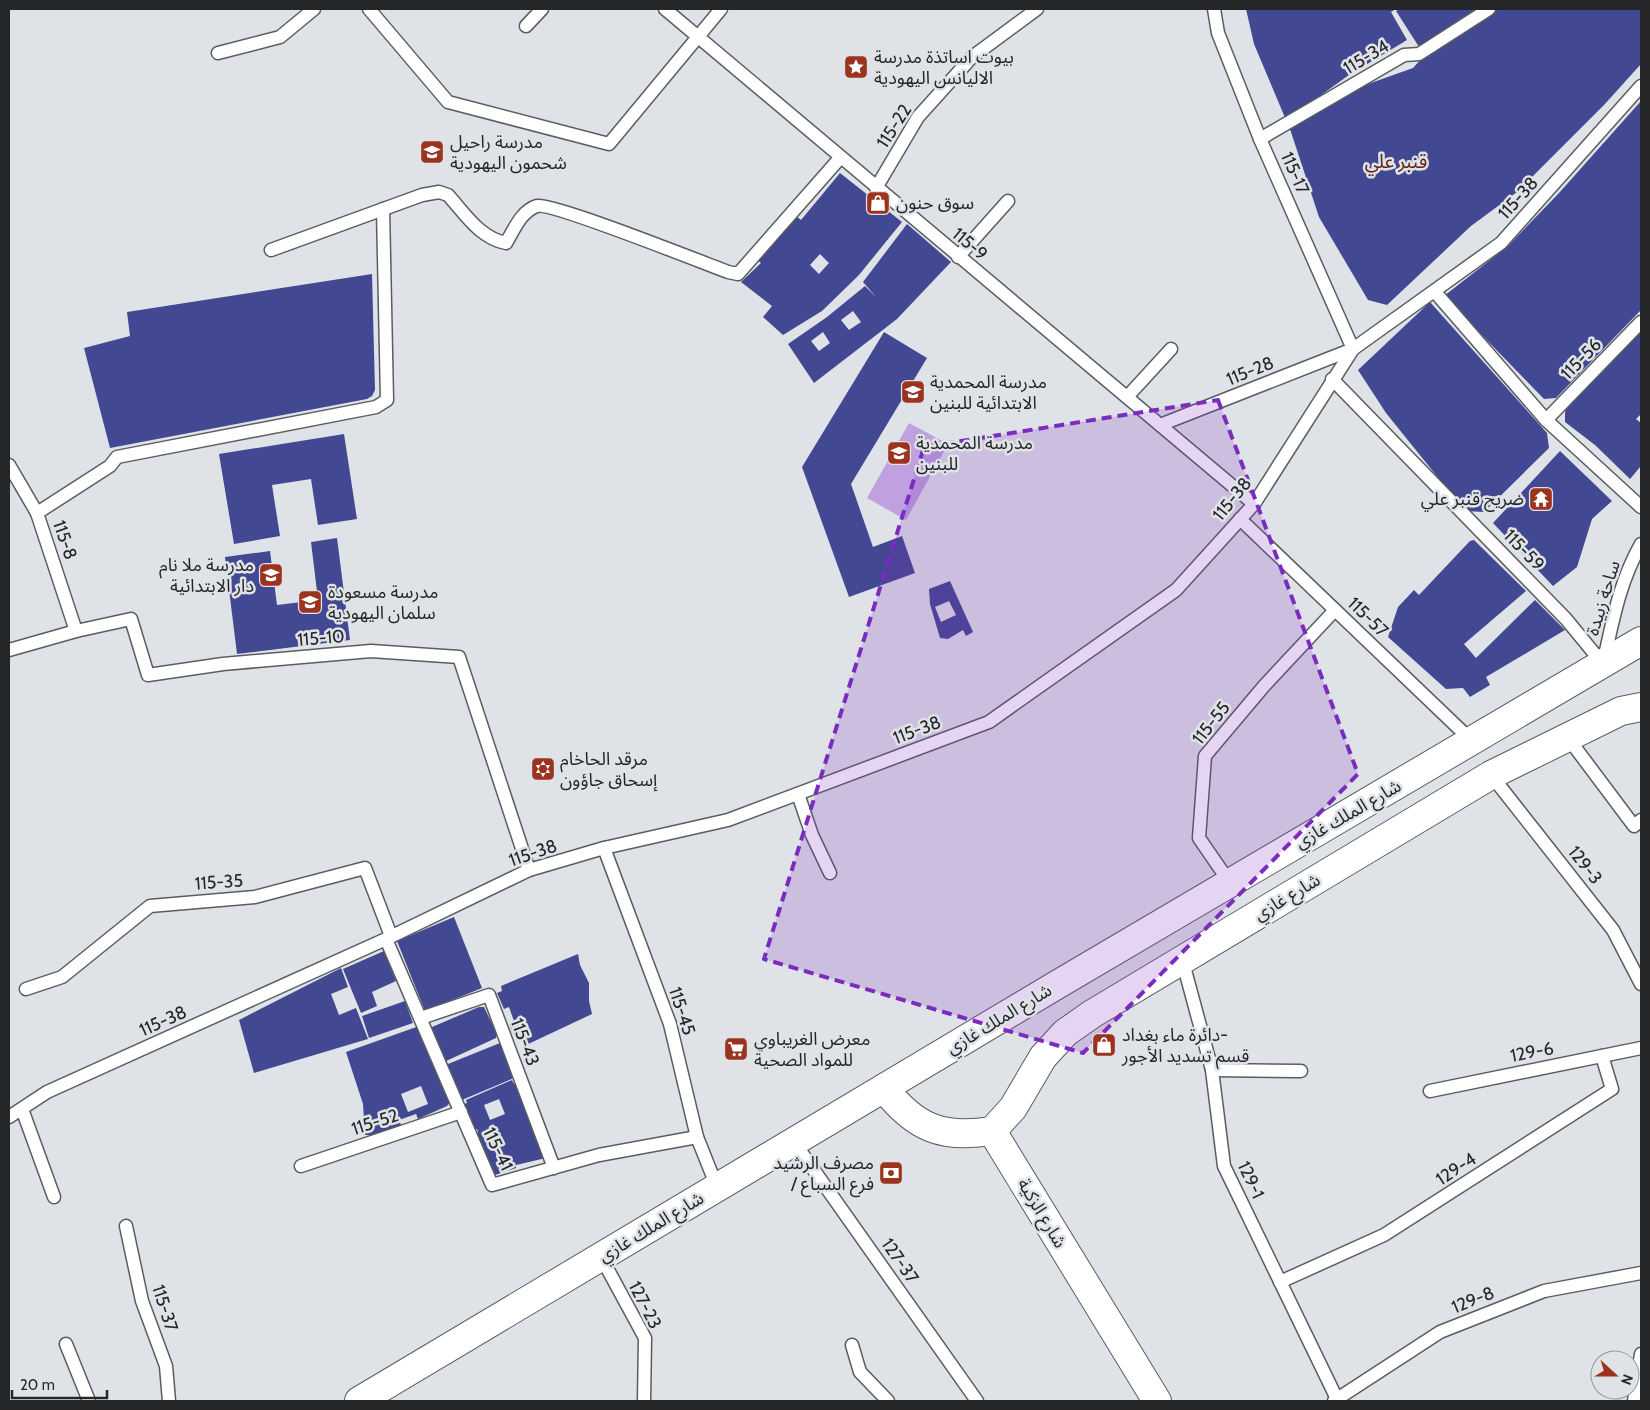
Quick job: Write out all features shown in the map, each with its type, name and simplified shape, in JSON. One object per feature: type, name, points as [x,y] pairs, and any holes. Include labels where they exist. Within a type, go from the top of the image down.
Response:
[{"type":"street","name":"شارع الملك غازي","points":[[359,1401],[884,1088],[1641,641]]},
{"type":"street","name":"شارع غازي","points":[[992,1131],[1013,1108],[1043,1057],[1066,1033],[1092,1014],[1491,775],[1631,709]]},
{"type":"street","points":[[884,1088],[899,1108],[919,1124],[943,1133],[967,1135],[992,1131]]},
{"type":"street","name":"شارع الزكية","points":[[992,1131],[1157,1401]]},
{"type":"lane","points":[[218,54],[280,37],[314,9]]},
{"type":"lane","points":[[369,9],[448,102],[609,144],[721,9]]},
{"type":"lane","points":[[526,26],[542,9]]},
{"type":"lane","name":"115-9","points":[[665,9],[1254,504]]},
{"type":"lane","name":"115-22","points":[[876,188],[918,117],[972,57],[1036,9]]},
{"type":"lane","name":"115-17","points":[[1214,9],[1218,33],[1260,139],[1354,349]]},
{"type":"lane","name":"115-34","points":[[1260,139],[1404,55],[1419,54],[1489,9]]},
{"type":"lane","name":"115-38","points":[[9,1117],[47,1092],[389,938],[529,870],[604,848],[728,820],[989,722],[1176,590],[1254,504],[1332,379],[1354,349],[1501,243],[1641,86]]},
{"type":"lane","points":[[271,250],[422,195],[439,192],[448,195],[485,236],[506,243],[526,212],[537,206],[545,205],[660,244],[728,272],[738,274],[840,158]]},
{"type":"lane","points":[[958,257],[1008,201]]},
{"type":"lane","points":[[37,513],[110,466],[117,458],[376,407],[387,400],[383,209]]},
{"type":"lane","points":[[1435,292],[1546,420],[1641,507]]},
{"type":"lane","name":"115-56","points":[[1546,420],[1641,322]]},
{"type":"lane","points":[[1127,397],[1171,348]]},
{"type":"lane","name":"115-28","points":[[1160,425],[1354,349]]},
{"type":"lane","name":"115-59","points":[[1332,379],[1566,619],[1603,664]]},
{"type":"lane","name":"115-8","points":[[9,465],[37,513],[76,631]]},
{"type":"lane","name":"115-57","points":[[1240,519],[1472,741]]},
{"type":"lane","name":"ساحة زبيدة","points":[[1603,664],[1616,604],[1631,562],[1641,544]]},
{"type":"lane","name":"115-55","points":[[1230,883],[1199,838],[1205,756],[1264,686],[1335,610]]},
{"type":"lane","name":"115-10","points":[[9,650],[76,631],[131,619],[148,674],[222,664],[371,651],[459,657],[529,870]]},
{"type":"lane","points":[[1568,738],[1634,826],[1641,820]]},
{"type":"lane","name":"129-3","points":[[1491,775],[1614,930],[1641,984]]},
{"type":"lane","points":[[798,794],[812,835],[830,873]]},
{"type":"lane","name":"115-45","points":[[604,848],[670,1024],[697,1137],[718,1187]]},
{"type":"lane","name":"115-35","points":[[26,988],[62,977],[150,906],[255,897],[365,868],[389,938]]},
{"type":"lane","name":"115-41","points":[[389,938],[492,1185],[599,1155],[697,1137]]},
{"type":"lane","name":"129-1","points":[[1182,959],[1212,1070],[1224,1166],[1336,1400]]},
{"type":"lane","name":"115-43","points":[[421,1018],[489,995],[554,1168]]},
{"type":"lane","name":"129-6","points":[[1430,1091],[1641,1048]]},
{"type":"lane","name":"129-4","points":[[1280,1282],[1384,1235],[1612,1089],[1602,1056]]},
{"type":"lane","points":[[1212,1070],[1301,1071]]},
{"type":"lane","points":[[22,1108],[54,1198]]},
{"type":"lane","name":"115-52","points":[[301,1166],[461,1112]]},
{"type":"lane","name":"127-37","points":[[794,1142],[977,1401]]},
{"type":"lane","name":"115-37","points":[[126,1226],[142,1301],[166,1366],[169,1401]]},
{"type":"lane","name":"127-23","points":[[601,1257],[645,1338],[644,1401]]},
{"type":"lane","name":"129-8","points":[[1336,1400],[1440,1332],[1544,1291],[1641,1273]]},
{"type":"lane","points":[[66,1344],[89,1401]]},
{"type":"lane","points":[[852,1345],[860,1372],[888,1401]]},
{"type":"lane","points":[[1634,1401],[1641,1354]]},
{"type":"highlighted area","points":[[1218,400],[1358,774],[1083,1053],[764,959],[924,447]]},
{"type":"shaded area","points":[[909,423],[948,444],[906,520],[867,498]]},
{"type":"building","points":[[1246,9],[1396,9],[1391,12],[1407,40],[1349,75],[1286,120],[1254,44]]},
{"type":"building","points":[[1400,9],[1485,9],[1421,50],[1396,11]]},
{"type":"building","points":[[1493,9],[1641,9],[1641,64],[1604,105],[1517,192],[1471,226],[1387,305],[1368,300],[1319,217],[1290,129],[1368,84],[1413,68],[1423,57]]},
{"type":"building","points":[[1641,101],[1641,310],[1556,398],[1544,399],[1444,296],[1508,246],[1559,193]]},
{"type":"building","points":[[840,173],[902,222],[859,275],[822,311],[783,335],[763,317],[772,306],[741,282],[761,263],[757,260],[796,216],[801,220]],"holes":[[[820,254],[829,263],[819,274],[810,265]]]},
{"type":"building","points":[[907,224],[951,262],[897,319],[814,383],[788,344],[827,317],[865,286],[876,297],[863,282]],"holes":[[[853,311],[861,322],[849,330],[841,320]],[[823,332],[830,343],[819,351],[811,341]]]},
{"type":"building","points":[[372,274],[375,390],[372,396],[367,399],[110,448],[84,348],[130,336],[127,312]]},
{"type":"building","points":[[1430,302],[1547,433],[1549,448],[1484,512],[1465,511],[1386,413],[1358,370]]},
{"type":"building","points":[[1641,329],[1641,414],[1636,419],[1641,423],[1641,466],[1630,479],[1595,445],[1565,422],[1565,414],[1566,405]]},
{"type":"building","points":[[884,332],[927,358],[851,484],[873,547],[902,536],[915,573],[849,597],[802,467]]},
{"type":"building","points":[[344,434],[357,519],[318,525],[311,479],[272,485],[280,536],[234,544],[219,454]]},
{"type":"building","points":[[1560,451],[1612,501],[1592,519],[1577,567],[1553,586],[1493,523]]},
{"type":"building","points":[[337,538],[350,640],[237,654],[225,557],[270,551],[277,605],[318,600],[311,542]]},
{"type":"building","points":[[1474,540],[1526,591],[1464,644],[1476,658],[1535,600],[1565,630],[1486,677],[1490,685],[1470,697],[1463,688],[1446,689],[1388,637],[1398,607],[1414,590],[1419,595],[1470,541]]},
{"type":"building","points":[[950,581],[973,632],[966,636],[963,630],[948,639],[940,638],[930,604],[929,589]],"holes":[[[949,601],[956,615],[941,622],[935,607]]]},
{"type":"building","points":[[454,917],[482,988],[425,1011],[397,941]]},
{"type":"building","points":[[384,951],[396,981],[372,992],[377,1006],[361,1013],[343,969]]},
{"type":"building","points":[[578,954],[580,965],[589,983],[589,1001],[592,1014],[524,1046],[521,1038],[516,1040],[509,1024],[514,1021],[509,1007],[504,1009],[497,993],[502,991],[501,986]]},
{"type":"building","points":[[341,968],[348,987],[331,994],[339,1015],[356,1008],[368,1039],[254,1073],[239,1020]]},
{"type":"building","points":[[405,1001],[413,1023],[369,1038],[362,1016]]},
{"type":"building","points":[[479,1007],[484,1007],[497,1034],[496,1038],[444,1062],[428,1033],[432,1027]]},
{"type":"building","points":[[422,1025],[452,1100],[447,1106],[418,1119],[416,1114],[399,1120],[401,1125],[377,1135],[365,1135],[363,1104],[346,1052]],"holes":[[[421,1086],[428,1104],[408,1112],[401,1094]]]},
{"type":"building","points":[[500,1043],[514,1078],[457,1102],[443,1066]]},
{"type":"building","points":[[512,1080],[514,1084],[518,1082],[529,1109],[525,1111],[546,1158],[516,1165],[516,1168],[492,1176],[475,1134],[478,1132],[477,1129],[474,1129],[464,1104],[467,1103],[466,1100]],"holes":[[[499,1099],[505,1114],[490,1120],[484,1105]]]},
{"type":"place","name":"بيوت اساتذة مدرسة الاليانس اليهودية","points":[[856,67]]},
{"type":"place","name":"مدرسة راحيل شحمون اليهودية","points":[[432,152]]},
{"type":"place","name":"سوق حنون","points":[[878,203]]},
{"type":"place","name":"مدرسة المحمدية الابتدائية للبنين","points":[[913,392]]},
{"type":"place","name":"مدرسة المحمدية للبنين","points":[[899,453]]},
{"type":"place","name":"ضريح قنبر علي","points":[[1541,499]]},
{"type":"place","name":"مدرسة ملا نام دار الابتدائية","points":[[271,575]]},
{"type":"place","name":"مدرسة مسعودة سلمان اليهودية","points":[[310,602]]},
{"type":"place","name":"مرقد الحاخام إسحاق جاؤون","points":[[543,769]]},
{"type":"place","name":"دائرة ماء بغداد- قسم تسديد الأجور","points":[[1104,1045]]},
{"type":"place","name":"معرض الغريباوي للمواد الصحية","points":[[736,1049]]},
{"type":"place","name":"مصرف الرشيد / فرع السباع","points":[[891,1173]]},
{"type":"district","name":"قنبر علي","points":[[1396,161]]}]
